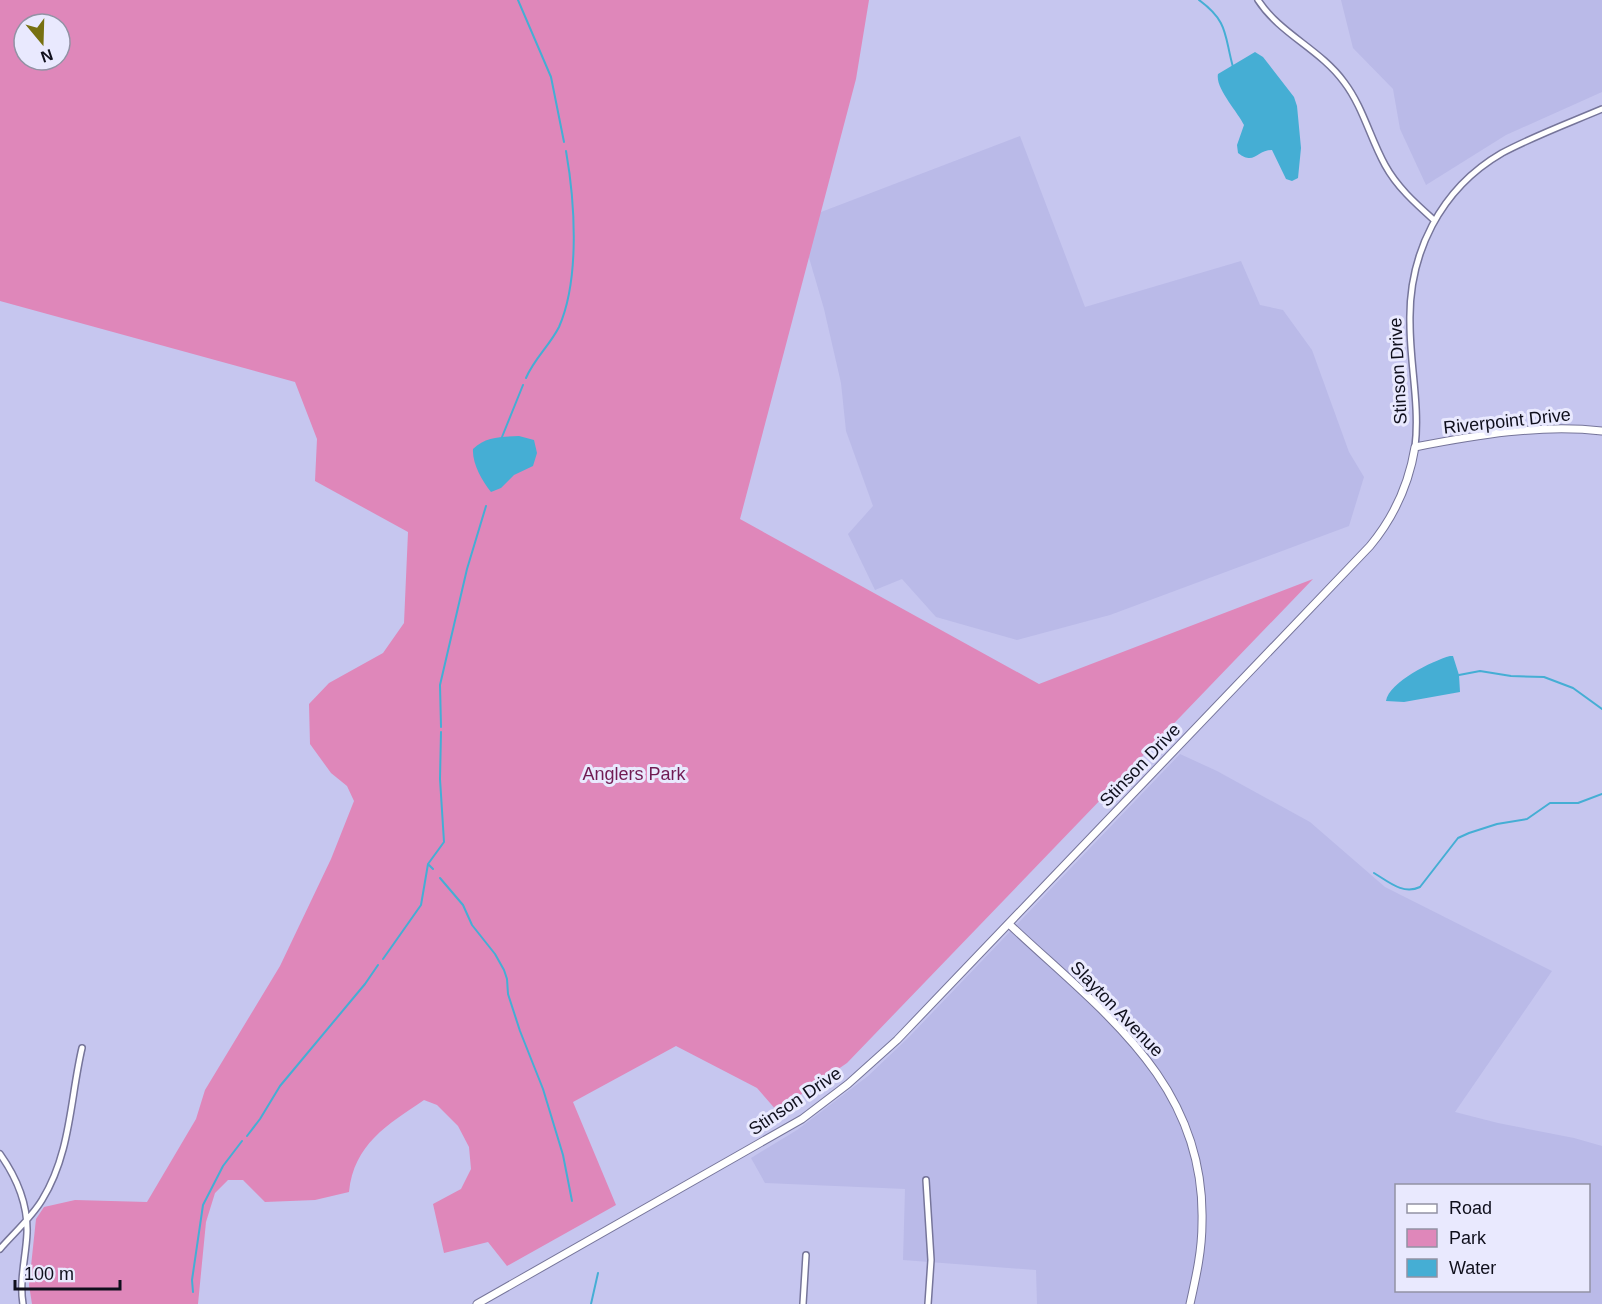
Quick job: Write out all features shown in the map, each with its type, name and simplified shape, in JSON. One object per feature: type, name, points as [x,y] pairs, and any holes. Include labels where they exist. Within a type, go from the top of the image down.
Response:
[{"type":"street","points":[[1258,0],[1272,20],[1319,56],[1341,77],[1353,95],[1386,166],[1403,190],[1434,220]]},
{"type":"street","name":"Stinson Drive","points":[[477,1304],[772,1137],[823,1104],[867,1068],[1009,924],[1374,541],[1388,522],[1403,492],[1415,447],[1410,301],[1414,269],[1434,220],[1463,183],[1489,162],[1526,142],[1602,109]]},
{"type":"street","name":"Riverpoint Drive","points":[[1415,447],[1543,429],[1602,431]]},
{"type":"street","name":"Slayton Avenue","points":[[1009,924],[1134,1042],[1159,1075],[1177,1106],[1194,1153],[1202,1197],[1201,1247],[1190,1304]]},
{"type":"street","points":[[0,1249],[39,1205],[48,1188],[66,1141],[82,1048]]},
{"type":"street","points":[[0,1154],[14,1174],[26,1220],[21,1284],[23,1304]]},
{"type":"street","points":[[926,1180],[931,1260],[928,1304]]},
{"type":"street","points":[[803,1304],[806,1255]]},
{"type":"shaded area","points":[[1341,0],[1602,0],[1602,92],[1506,135],[1426,185],[1400,129],[1393,89],[1353,48]]},
{"type":"shaded area","points":[[1020,136],[1085,307],[1241,261],[1260,305],[1283,310],[1312,350],[1349,452],[1364,477],[1349,526],[1110,615],[1017,640],[936,617],[902,579],[875,590],[848,534],[873,506],[846,431],[841,383],[824,309],[805,244],[808,217]]},
{"type":"shaded area","points":[[1180,754],[1217,771],[1310,822],[1385,887],[1552,971],[1455,1112],[1602,1146],[1602,1304],[1037,1304],[1036,1270],[903,1260],[905,1189],[765,1183],[751,1158],[797,1130],[868,1076],[909,1037]]},
{"type":"green space","name":"Anglers Park","points":[[0,0],[869,0],[856,79],[740,519],[1039,684],[1313,579],[847,1063],[777,1111],[757,1088],[676,1046],[573,1102],[616,1205],[507,1266],[488,1242],[444,1253],[433,1204],[461,1189],[471,1169],[469,1147],[458,1126],[437,1105],[424,1100],[385,1127],[365,1148],[352,1175],[349,1192],[315,1200],[265,1202],[243,1180],[228,1180],[215,1193],[206,1222],[198,1304],[32,1304],[29,1285],[36,1219],[44,1207],[75,1200],[147,1202],[196,1119],[205,1090],[280,966],[331,859],[354,801],[347,786],[331,773],[310,744],[309,704],[329,683],[383,653],[404,623],[408,532],[315,481],[317,439],[295,382],[0,301]]},
{"type":"water","points":[[1255,52],[1263,57],[1294,97],[1297,106],[1301,148],[1298,178],[1292,181],[1286,179],[1272,150],[1262,152],[1252,158],[1238,153],[1237,145],[1244,125],[1223,93],[1218,74]]},
{"type":"water","points":[[519,436],[534,440],[537,453],[533,466],[514,475],[501,488],[491,492],[478,472],[473,449],[489,439]]},
{"type":"water","points":[[1453,656],[1459,675],[1460,692],[1404,702],[1386,701],[1395,687],[1412,673]]},
{"type":"waterway","points":[[518,0],[551,77],[564,142]]},
{"type":"waterway","points":[[1199,0],[1221,22],[1233,67]]},
{"type":"waterway","points":[[526,378],[559,327],[566,308],[570,286],[574,240],[572,193],[566,151]]},
{"type":"waterway","points":[[502,437],[523,385]]},
{"type":"waterway","points":[[441,727],[440,685],[467,569],[486,506]]},
{"type":"waterway","points":[[1459,675],[1480,671],[1511,676],[1544,677],[1573,688],[1602,709]]},
{"type":"waterway","points":[[383,959],[421,905],[428,864],[444,842],[440,779],[441,732]]},
{"type":"waterway","points":[[1374,873],[1402,888],[1420,887],[1458,838],[1497,824],[1527,819],[1550,803],[1578,803],[1602,794]]},
{"type":"waterway","points":[[428,864],[433,869]]},
{"type":"waterway","points":[[440,878],[463,905],[472,925],[495,954],[504,970],[508,994],[543,1089],[563,1155],[572,1201]]},
{"type":"waterway","points":[[247,1136],[280,1086],[365,984],[378,965]]},
{"type":"waterway","points":[[193,1292],[192,1280],[203,1205],[223,1166],[242,1141]]},
{"type":"waterway","points":[[591,1304],[598,1273]]}]
